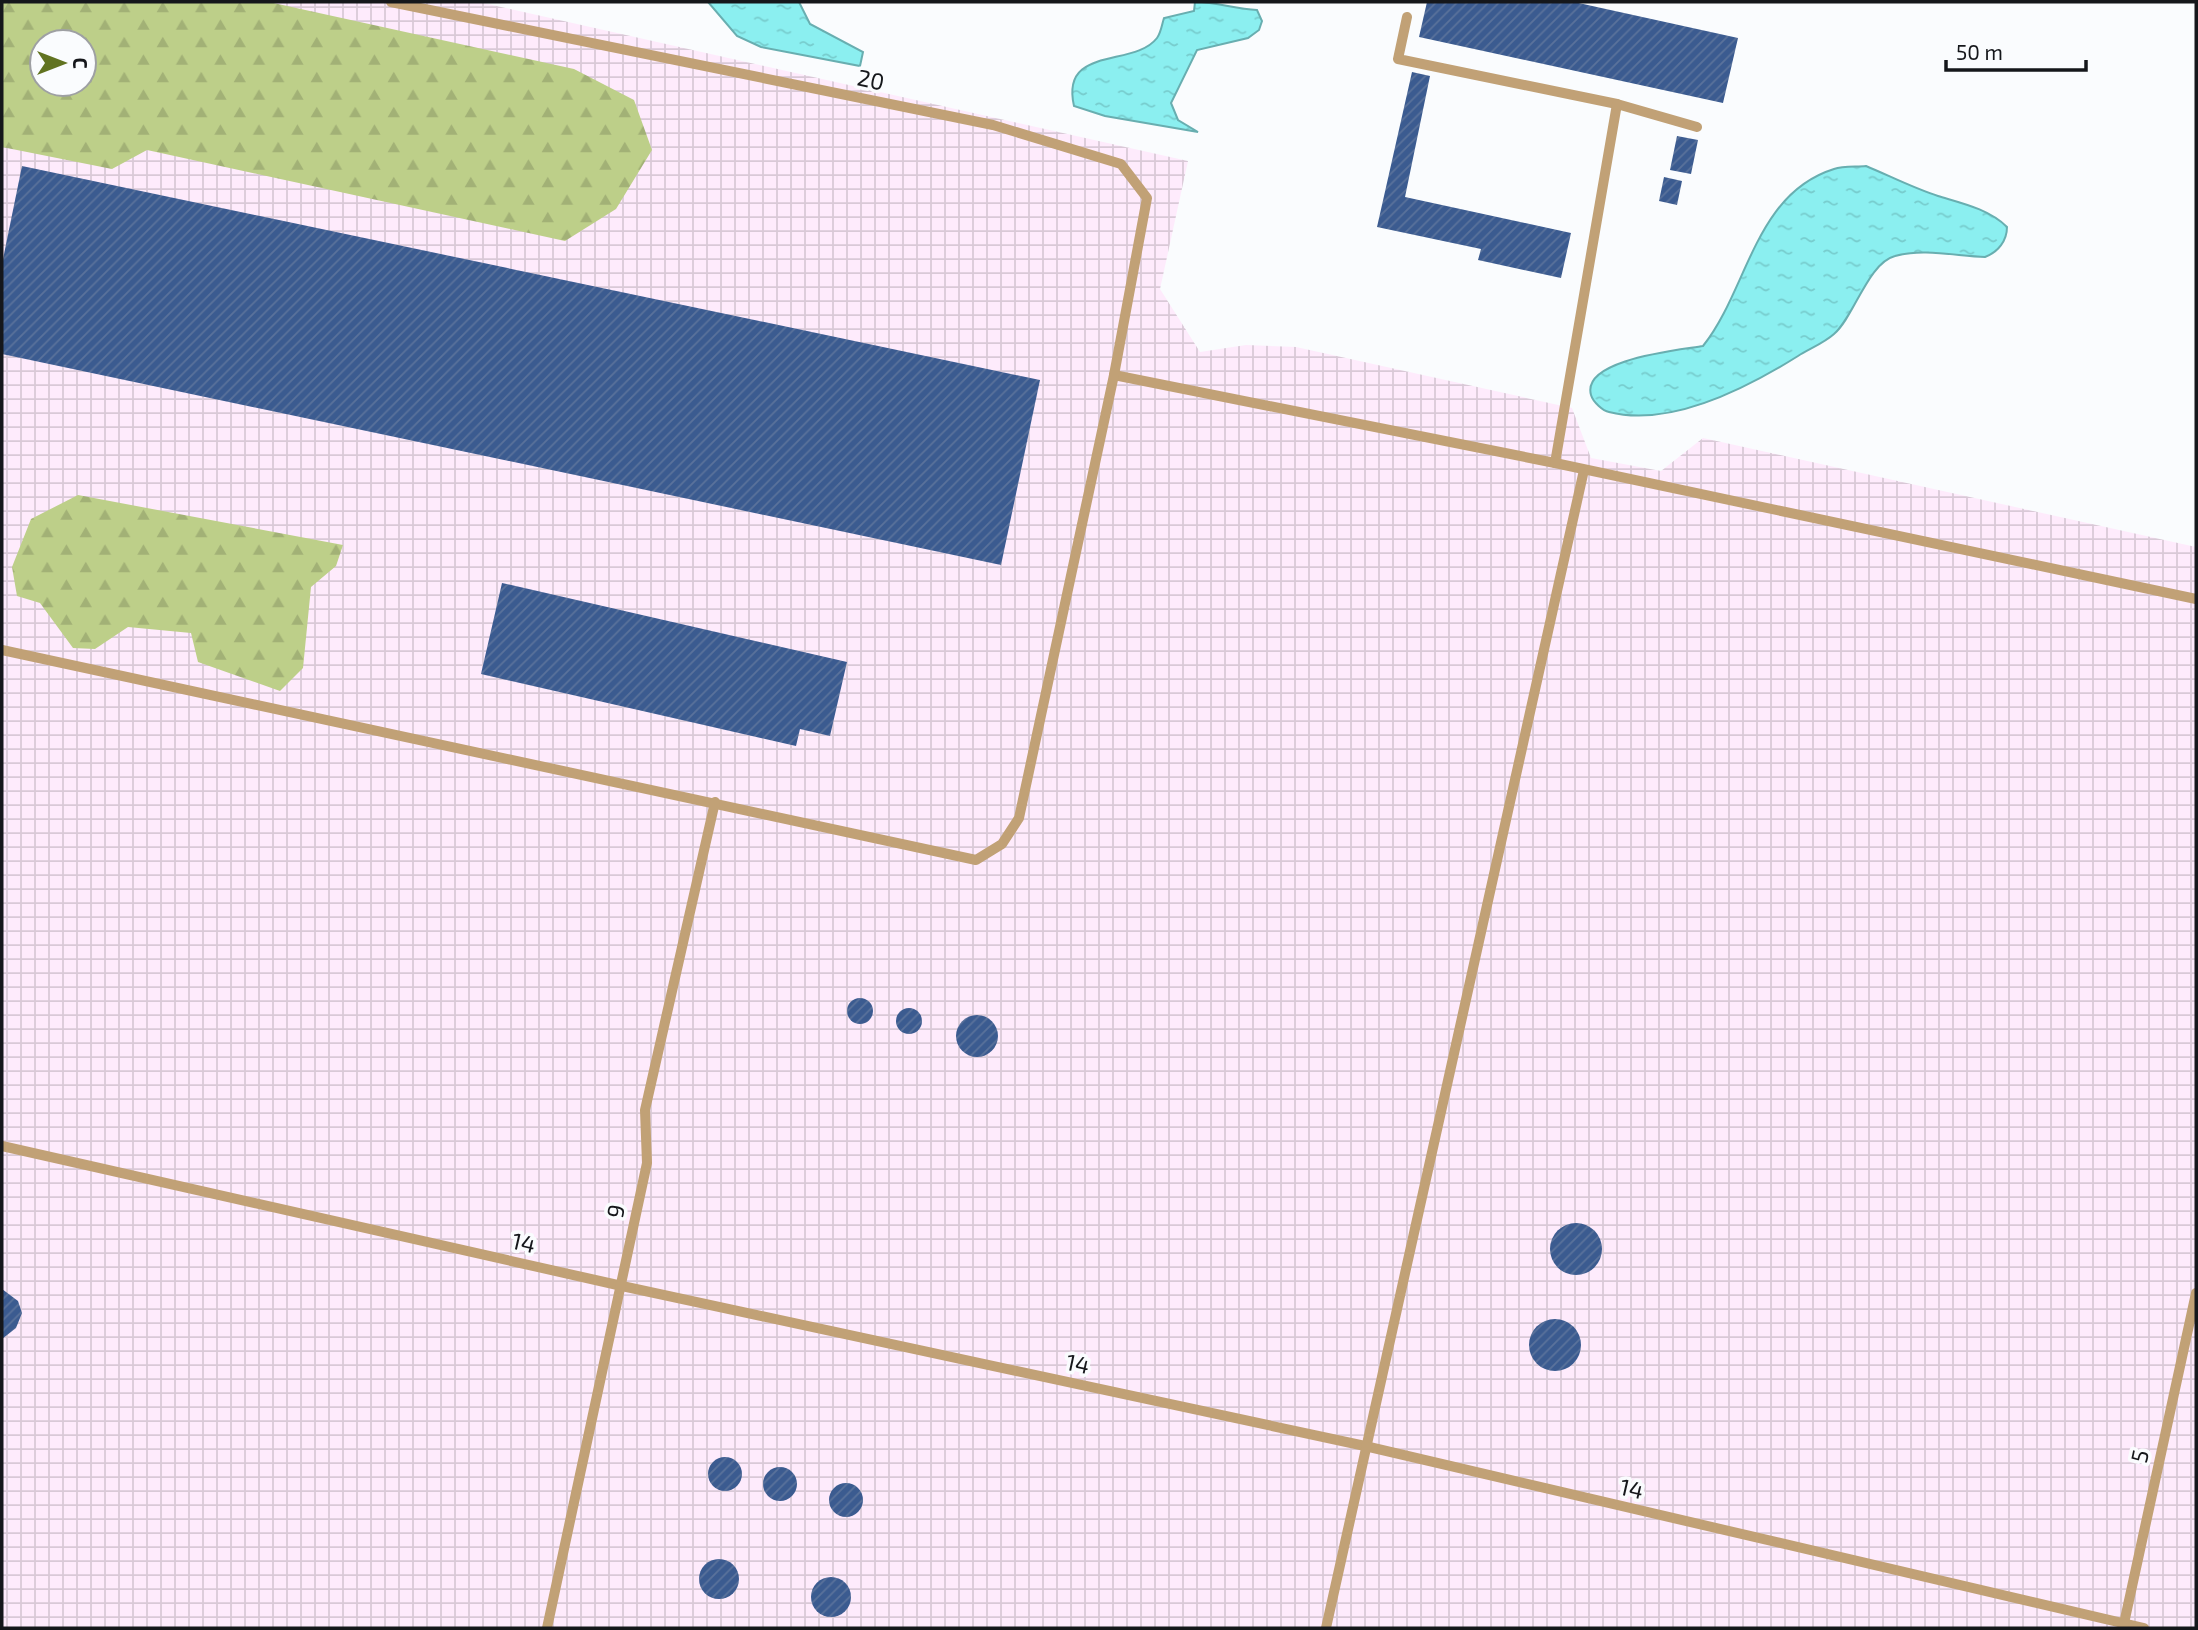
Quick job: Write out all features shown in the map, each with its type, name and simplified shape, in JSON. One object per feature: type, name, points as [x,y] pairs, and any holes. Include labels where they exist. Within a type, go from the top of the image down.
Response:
[{"type":"lane","name":"20","points":[[2,650],[976,860],[1002,844],[1019,818],[1114,375],[1147,198],[1121,164],[993,125],[391,2]]},
{"type":"lane","points":[[1407,17],[1398,59],[1617,104],[1697,127]]},
{"type":"lane","points":[[1555,463],[1617,104]]},
{"type":"lane","points":[[1114,375],[1555,463],[2196,598]]},
{"type":"lane","points":[[1326,1628],[1584,470]]},
{"type":"lane","name":"9","points":[[547,1628],[647,1163],[645,1110],[715,802]]},
{"type":"lane","name":"14","points":[[2,1146],[622,1286],[1365,1446],[2124,1626],[2144,1628]]},
{"type":"lane","name":"5","points":[[2124,1626],[2196,1293]]},
{"type":"shaded area","points":[[2,2],[479,2],[1188,161],[1160,289],[1200,352],[1246,345],[1296,347],[1572,408],[1591,458],[1661,471],[1703,438],[2196,547],[2196,1628],[2,1628]]},
{"type":"green space","points":[[2,2],[269,2],[574,69],[634,100],[652,150],[616,209],[565,241],[147,150],[112,169],[2,147]]},
{"type":"green space","points":[[78,495],[343,545],[336,566],[311,587],[303,668],[280,691],[198,662],[191,633],[128,627],[95,649],[73,648],[40,603],[17,596],[12,567],[31,519]]},
{"type":"water","points":[[708,2],[799,2],[810,24],[863,52],[860,66],[761,47],[737,36]]},
{"type":"water","points":[[1195,2],[1257,10],[1262,21],[1259,30],[1248,38],[1197,50],[1171,103],[1178,120],[1198,132],[1105,116],[1074,106],[1073,87],[1078,74],[1102,60],[1146,47],[1157,38],[1164,18],[1194,11]]},
{"type":"water","points":[[1866,166],[1992,216],[2007,227],[2003,241],[1998,249],[1985,257],[1917,253],[1895,256],[1885,261],[1869,279],[1841,326],[1830,337],[1756,380],[1708,402],[1683,410],[1633,416],[1607,411],[1596,403],[1591,395],[1592,383],[1601,373],[1616,365],[1635,358],[1703,346],[1718,323],[1769,221],[1786,199],[1807,181],[1834,169]]},
{"type":"building","points":[[1427,2],[1574,2],[1738,38],[1723,103],[1419,37]]},
{"type":"building","points":[[1412,72],[1430,76],[1405,197],[1571,233],[1561,278],[1478,260],[1481,249],[1377,227]]},
{"type":"building","points":[[1677,136],[1698,140],[1691,174],[1670,170]]},
{"type":"building","points":[[22,166],[1040,380],[1001,565],[2,354],[2,264]]},
{"type":"building","points":[[1664,177],[1682,181],[1677,205],[1659,201]]},
{"type":"building","points":[[502,583],[847,662],[830,736],[800,729],[796,746],[481,674]]},
{"type":"building","points":[[860,998],[869,1002],[873,1011],[869,1020],[860,1024],[851,1020],[847,1011],[851,1002]]},
{"type":"building","points":[[909,1008],[918,1012],[922,1021],[918,1030],[909,1034],[900,1030],[896,1021],[900,1012]]},
{"type":"building","points":[[977,1015],[992,1021],[998,1036],[992,1051],[977,1057],[962,1051],[956,1036],[962,1021]]},
{"type":"building","points":[[1576,1223],[1586,1225],[1594,1231],[1600,1239],[1600,1259],[1594,1267],[1586,1273],[1576,1275],[1566,1273],[1558,1267],[1552,1259],[1550,1249],[1552,1239],[1558,1231],[1566,1225]]},
{"type":"building","points":[[2,1289],[18,1301],[22,1313],[16,1328],[2,1339]]},
{"type":"building","points":[[1555,1319],[1565,1321],[1573,1327],[1579,1335],[1579,1355],[1573,1363],[1565,1369],[1555,1371],[1545,1369],[1537,1363],[1531,1355],[1529,1345],[1531,1335],[1537,1327],[1545,1321]]},
{"type":"building","points":[[725,1457],[737,1462],[742,1474],[737,1486],[725,1491],[713,1486],[708,1474],[713,1462]]},
{"type":"building","points":[[780,1467],[792,1472],[797,1484],[792,1496],[780,1501],[768,1496],[763,1484],[768,1472]]},
{"type":"building","points":[[846,1483],[858,1488],[863,1500],[858,1512],[846,1517],[834,1512],[829,1500],[834,1488]]},
{"type":"building","points":[[719,1559],[727,1560],[733,1565],[738,1571],[738,1587],[733,1593],[727,1598],[719,1599],[711,1598],[705,1593],[700,1587],[699,1579],[700,1571],[705,1565],[711,1560]]},
{"type":"building","points":[[831,1577],[839,1578],[845,1583],[850,1589],[850,1605],[845,1611],[839,1616],[831,1617],[823,1616],[817,1611],[812,1605],[811,1597],[812,1589],[817,1583],[823,1578]]}]
